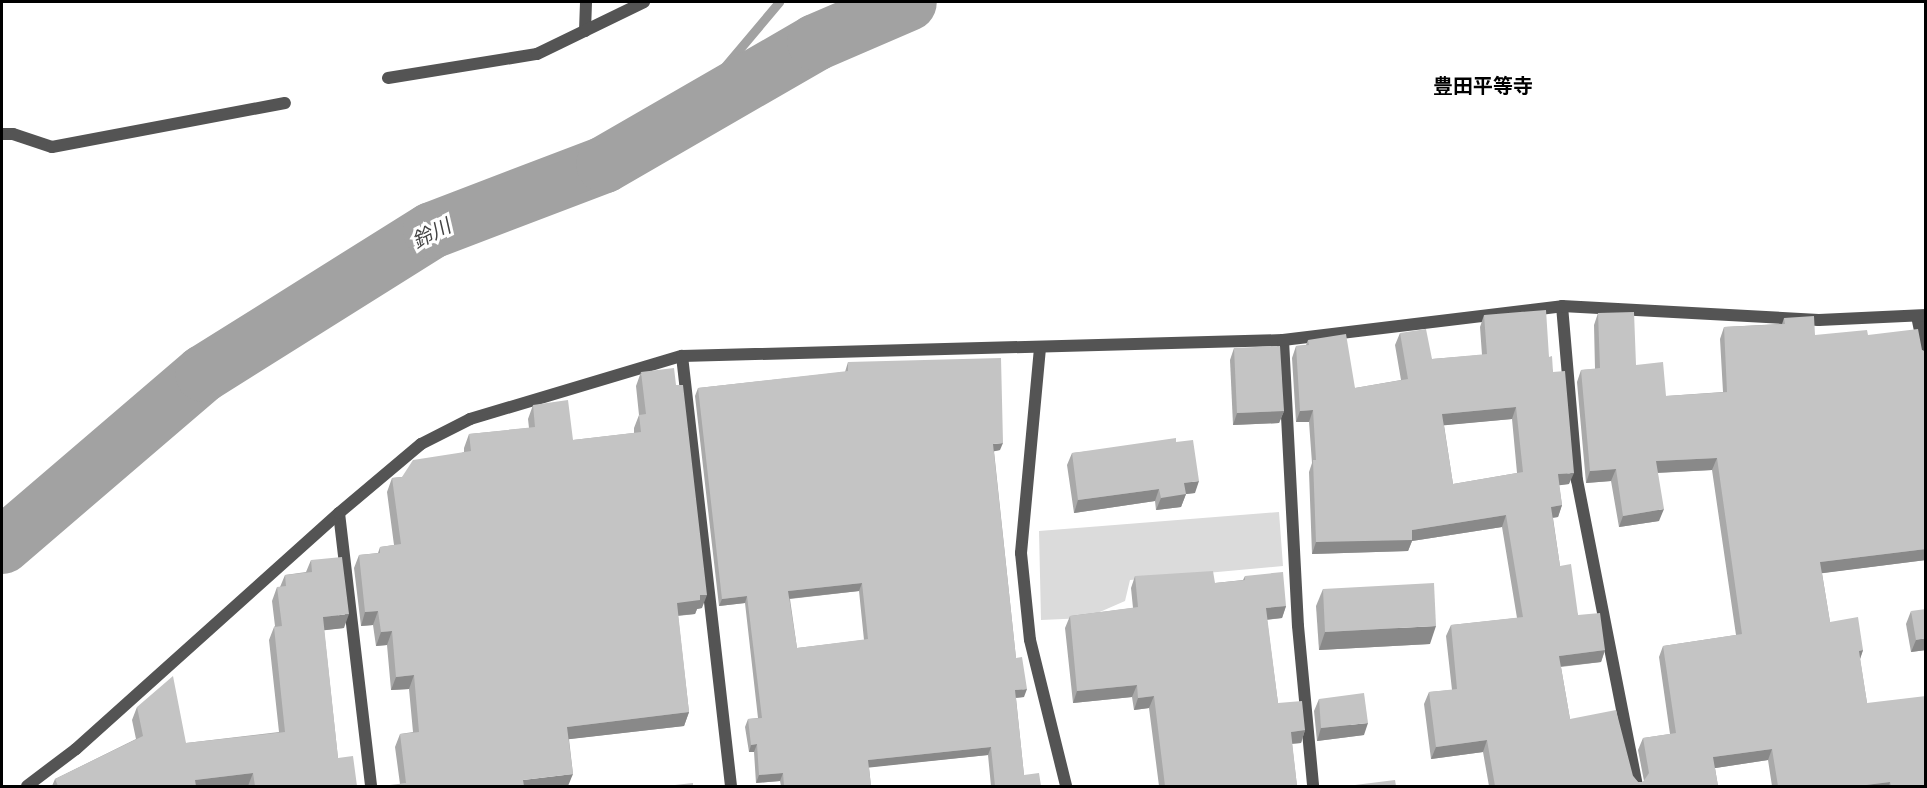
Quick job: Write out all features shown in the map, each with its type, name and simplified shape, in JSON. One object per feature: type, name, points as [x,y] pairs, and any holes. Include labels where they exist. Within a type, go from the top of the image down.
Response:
[{"type":"street","points":[[585,31],[586,2]]},
{"type":"street","points":[[388,78],[537,54],[644,2]]},
{"type":"street","points":[[2,134],[13,134],[52,147],[285,103]]},
{"type":"street","points":[[1562,306],[1577,480],[1637,786]]},
{"type":"street","points":[[27,786],[76,748],[339,513],[421,444],[470,419],[682,356],[1283,340],[1562,306],[1820,320],[1921,315],[1926,360]]},
{"type":"street","points":[[1283,340],[1298,626],[1313,786]]},
{"type":"street","points":[[1040,348],[1021,553],[1030,640],[1065,786]]},
{"type":"street","points":[[682,356],[731,786]]},
{"type":"street","points":[[339,513],[371,786]]},
{"type":"shaded area","points":[[1279,512],[1283,566],[1130,580],[1125,601],[1086,618],[1041,620],[1039,531]]},
{"type":"building","points":[[1546,310],[1549,357],[1552,356],[1553,372],[1565,371],[1574,473],[1558,474],[1562,505],[1551,507],[1560,566],[1571,564],[1578,615],[1600,613],[1605,650],[1559,656],[1570,719],[1616,710],[1633,776],[1638,782],[1643,782],[1649,773],[1643,738],[1676,733],[1663,646],[1742,634],[1717,458],[1656,461],[1664,509],[1623,516],[1616,469],[1590,471],[1581,370],[1600,368],[1598,313],[1634,312],[1636,365],[1663,362],[1666,396],[1727,392],[1724,327],[1785,324],[1784,318],[1814,316],[1815,335],[1867,330],[1868,335],[1918,329],[1922,350],[1926,352],[1926,549],[1820,562],[1830,622],[1858,617],[1863,650],[1859,651],[1867,703],[1926,696],[1926,786],[1891,786],[1890,782],[1858,786],[1778,786],[1772,749],[1713,757],[1718,786],[1495,786],[1487,740],[1436,747],[1429,692],[1457,689],[1451,625],[1523,617],[1506,515],[1412,530],[1412,540],[1316,542],[1313,460],[1316,460],[1313,410],[1300,411],[1296,346],[1309,345],[1308,340],[1346,334],[1355,388],[1408,379],[1400,333],[1426,329],[1432,359],[1487,354],[1484,315]],"holes":[[[1516,407],[1523,472],[1453,484],[1442,414]]]},
{"type":"building","points":[[1280,346],[1284,411],[1237,413],[1234,348]]},
{"type":"building","points":[[1001,358],[1003,443],[993,444],[1016,658],[1022,657],[1027,689],[1015,690],[1024,775],[1039,773],[1041,786],[995,786],[991,747],[868,760],[871,786],[784,786],[783,773],[759,775],[757,744],[751,745],[748,719],[762,718],[747,596],[722,599],[698,388],[848,371],[848,362]],"holes":[[[862,583],[868,639],[797,648],[788,591]]]},
{"type":"building","points":[[674,368],[676,385],[683,385],[707,595],[700,595],[700,600],[677,603],[689,712],[567,727],[573,774],[523,780],[524,786],[382,786],[406,783],[400,734],[419,732],[414,675],[396,677],[392,631],[381,632],[378,611],[365,612],[359,555],[380,553],[380,547],[401,544],[392,478],[402,477],[413,460],[471,451],[469,434],[535,427],[533,405],[568,400],[573,440],[641,432],[639,415],[646,414],[641,372]]},
{"type":"building","points":[[1176,438],[1176,442],[1193,440],[1199,481],[1184,483],[1186,494],[1161,498],[1159,489],[1078,500],[1072,453]]},
{"type":"building","points":[[342,557],[349,614],[323,617],[338,758],[353,756],[357,786],[255,786],[253,773],[195,780],[196,786],[58,786],[55,779],[143,736],[137,707],[173,676],[186,743],[285,732],[274,627],[282,626],[277,587],[286,586],[285,575],[312,572],[311,560]]},
{"type":"building","points":[[1213,571],[1215,583],[1245,580],[1245,576],[1283,572],[1286,606],[1266,608],[1278,703],[1302,701],[1305,730],[1291,732],[1297,786],[1165,786],[1154,696],[1138,698],[1137,685],[1077,691],[1070,616],[1138,607],[1135,576]]},
{"type":"building","points":[[1434,583],[1436,626],[1325,632],[1323,589]]},
{"type":"building","points":[[1926,609],[1926,638],[1916,640],[1911,611]]},
{"type":"building","points":[[1364,693],[1368,723],[1321,728],[1319,699]]},
{"type":"building","points":[[1395,780],[1396,786],[1355,786],[1355,785]]},
{"type":"building","points":[[693,783],[693,786],[666,786]]},
{"type":"waterway","points":[[678,122],[779,2]]},
{"type":"waterway","name":"鈴川","points":[[2,545],[203,373],[431,230],[604,164],[815,42],[908,2]]},
{"type":"district","name":"豊田平等寺","points":[[1483,85]]}]
